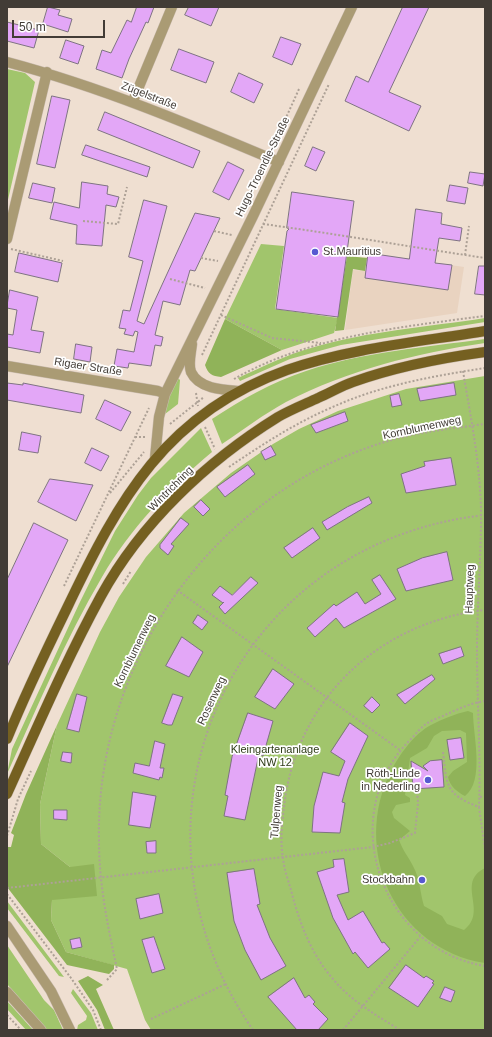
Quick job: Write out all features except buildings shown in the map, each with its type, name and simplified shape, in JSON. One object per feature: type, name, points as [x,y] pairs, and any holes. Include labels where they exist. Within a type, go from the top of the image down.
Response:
[{"type":"main road","points":[[7,739],[29,688],[104,532],[134,485],[155,458],[200,415],[239,391],[286,370],[340,354],[485,331]]},
{"type":"main road","name":"Wintrichring","points":[[7,794],[52,695],[101,595],[133,548],[168,507],[219,458],[278,417],[352,382],[394,370],[485,352]]},
{"type":"street","points":[[133,101],[172,7]]},
{"type":"street","name":"Hugo-Troendle-Straße","points":[[155,458],[159,417],[165,394],[279,162],[352,7]]},
{"type":"street","name":"Zügelstraße","points":[[7,62],[46,72],[133,101],[279,162]]},
{"type":"street","points":[[7,239],[46,72]]},
{"type":"street","name":"Hugo-Troendle-Straße","points":[[193,336],[190,361],[191,371],[196,379],[216,389],[239,391]]},
{"type":"street","name":"Rigaer Straße","points":[[7,366],[158,391],[165,394]]},
{"type":"street","points":[[7,926],[51,990],[70,1030]]},
{"type":"street","points":[[7,992],[41,1030]]},
{"type":"path","points":[[200,360],[330,83]]},
{"type":"path","points":[[83,221],[118,224],[127,187]]},
{"type":"path","points":[[250,222],[368,238],[390,244],[485,258]]},
{"type":"path","points":[[465,255],[469,226]]},
{"type":"path","points":[[214,231],[242,237]]},
{"type":"path","points":[[7,248],[63,261]]},
{"type":"path","points":[[201,258],[229,264]]},
{"type":"path","points":[[170,279],[216,290]]},
{"type":"path","points":[[221,314],[272,338],[323,344]]},
{"type":"path","points":[[224,470],[278,435],[335,406],[389,387],[463,371],[485,368]]},
{"type":"path","name":"Hauptweg","points":[[463,371],[472,426],[481,515],[477,611],[477,702],[480,808],[485,849]]},
{"type":"path","points":[[232,380],[237,378]]},
{"type":"path","name":"Kornblumenweg","points":[[107,980],[117,969],[106,918],[101,878],[99,813],[103,776],[111,733],[121,699],[134,667],[154,628],[177,590],[206,556],[239,524],[296,483],[321,468],[374,446],[399,438],[485,424]]},
{"type":"path","points":[[107,496],[157,437]]},
{"type":"path","name":"Rosenweg","points":[[253,1030],[239,1009],[226,984],[205,933],[197,900],[192,869],[190,821],[195,778],[206,733],[224,691],[252,645],[292,600],[313,583],[363,551],[385,540],[417,528],[485,515]]},
{"type":"path","points":[[119,590],[134,566]]},
{"type":"path","points":[[177,590],[400,750]]},
{"type":"path","name":"Tulpenweg","points":[[400,1030],[362,1007],[333,980],[308,943],[295,908],[282,858],[282,829],[289,777],[301,740],[327,699],[357,665],[378,648],[399,635],[423,625],[485,610]]},
{"type":"path","points":[[485,701],[460,708],[426,724],[400,750],[383,776],[375,803],[373,847],[378,874],[390,900],[402,918],[420,937],[444,953],[485,966]]},
{"type":"path","points":[[443,752],[446,776],[450,789],[458,798],[480,808]]},
{"type":"path","points":[[7,836],[18,799],[34,764]]},
{"type":"path","points":[[7,888],[192,869],[373,847],[390,843],[416,833],[417,789]]},
{"type":"path","points":[[480,797],[485,796]]},
{"type":"path","points":[[7,894],[76,985],[93,1010],[101,1030]]},
{"type":"path","points":[[343,1030],[420,937]]},
{"type":"path","points":[[151,1019],[226,984]]},
{"type":"path","points":[[7,1015],[22,1030]]},
{"type":"shaded area","points":[[368,253],[464,267],[457,313],[345,330],[353,270],[366,271]]},
{"type":"green space","points":[[7,69],[25,73],[35,82],[7,204]]},
{"type":"green space","points":[[261,244],[284,246],[275,309],[338,318],[334,333],[282,350],[225,319]]},
{"type":"green space","points":[[347,256],[367,258],[365,271],[353,269],[344,330],[335,331]]},
{"type":"green space","points":[[485,318],[485,322],[341,345],[290,359],[240,381],[238,378],[292,354],[332,342],[376,333]]},
{"type":"green space","points":[[225,319],[282,350],[221,377],[213,375],[208,371],[205,365]]},
{"type":"green space","points":[[485,339],[485,343],[434,352],[383,364],[334,381],[286,402],[222,444],[212,419],[269,386],[293,375],[328,364],[395,351]]},
{"type":"green space","name":"Kleingartenanlage NW 12","points":[[485,376],[485,1030],[151,1030],[145,1020],[127,969],[66,952],[51,920],[52,900],[70,867],[41,844],[40,804],[57,725],[100,632],[119,597],[146,557],[184,513],[231,473],[273,444],[299,429],[338,411],[406,389]]},
{"type":"green space","points":[[178,378],[180,380],[178,404],[165,414],[170,392]]},
{"type":"green space","points":[[201,428],[212,452],[151,510],[113,559],[76,625],[40,699],[7,774],[12,749],[79,604],[115,531],[138,495],[151,478]]},
{"type":"green space","points":[[468,711],[473,713],[476,757],[475,780],[471,789],[465,796],[459,793],[450,783],[448,777],[453,771],[467,762],[466,733],[460,730],[442,731],[434,736],[427,748],[410,758],[405,795],[410,798],[410,802],[396,805],[392,812],[394,818],[410,831],[399,840],[419,881],[424,906],[442,916],[447,924],[464,930],[471,922],[474,914],[472,889],[473,881],[477,874],[485,868],[485,963],[453,954],[427,938],[405,917],[389,891],[379,863],[376,832],[380,801],[391,771],[403,751],[413,739],[431,725]]},
{"type":"green space","points":[[57,725],[40,804],[41,844],[70,867],[94,864],[97,896],[52,900],[51,920],[66,952],[114,965],[114,969],[109,974],[67,965],[7,887],[7,850],[8,847],[11,847],[14,835],[11,833],[26,794]]},
{"type":"green space","points":[[7,901],[64,977],[59,976],[7,908]]},
{"type":"green space","points":[[7,945],[44,1000],[54,1010],[63,1030],[47,1030],[7,984]]},
{"type":"green space","points":[[88,976],[103,985],[96,989],[114,1030],[105,1030],[97,1010],[78,981]]},
{"type":"green space","points":[[73,989],[91,1013],[98,1030],[77,1030],[78,1025],[86,1020],[87,1016],[71,993]]},
{"type":"green space","points":[[7,1001],[33,1030],[26,1030],[7,1009]]},
{"type":"place","name":"St.Mauritius","points":[[315,252]]},
{"type":"place","name":"Röth-Linde in Nederling","points":[[428,780]]},
{"type":"place","name":"Stockbahn","points":[[422,880]]}]
